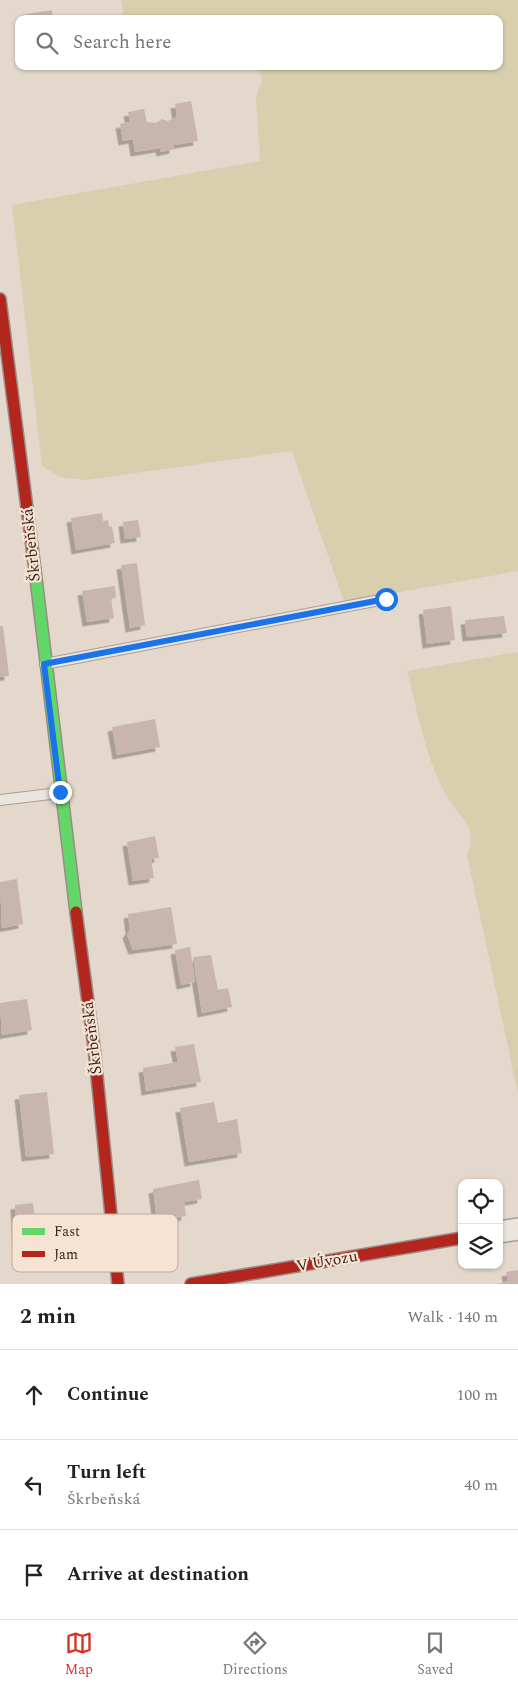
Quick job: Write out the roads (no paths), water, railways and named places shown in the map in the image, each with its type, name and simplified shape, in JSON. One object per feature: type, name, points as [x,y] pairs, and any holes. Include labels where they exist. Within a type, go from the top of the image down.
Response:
[{"type":"street","name":"Škrbeňská","points":[[0,298],[27,502],[60,792],[94,1047],[111,1214]]},
{"type":"street","points":[[503,1231],[518,1229]]},
{"type":"street","name":"V Úvozu","points":[[191,1284],[458,1239]]},
{"type":"lane","points":[[44,664],[386,599]]},
{"type":"lane","points":[[0,800],[60,792]]}]
